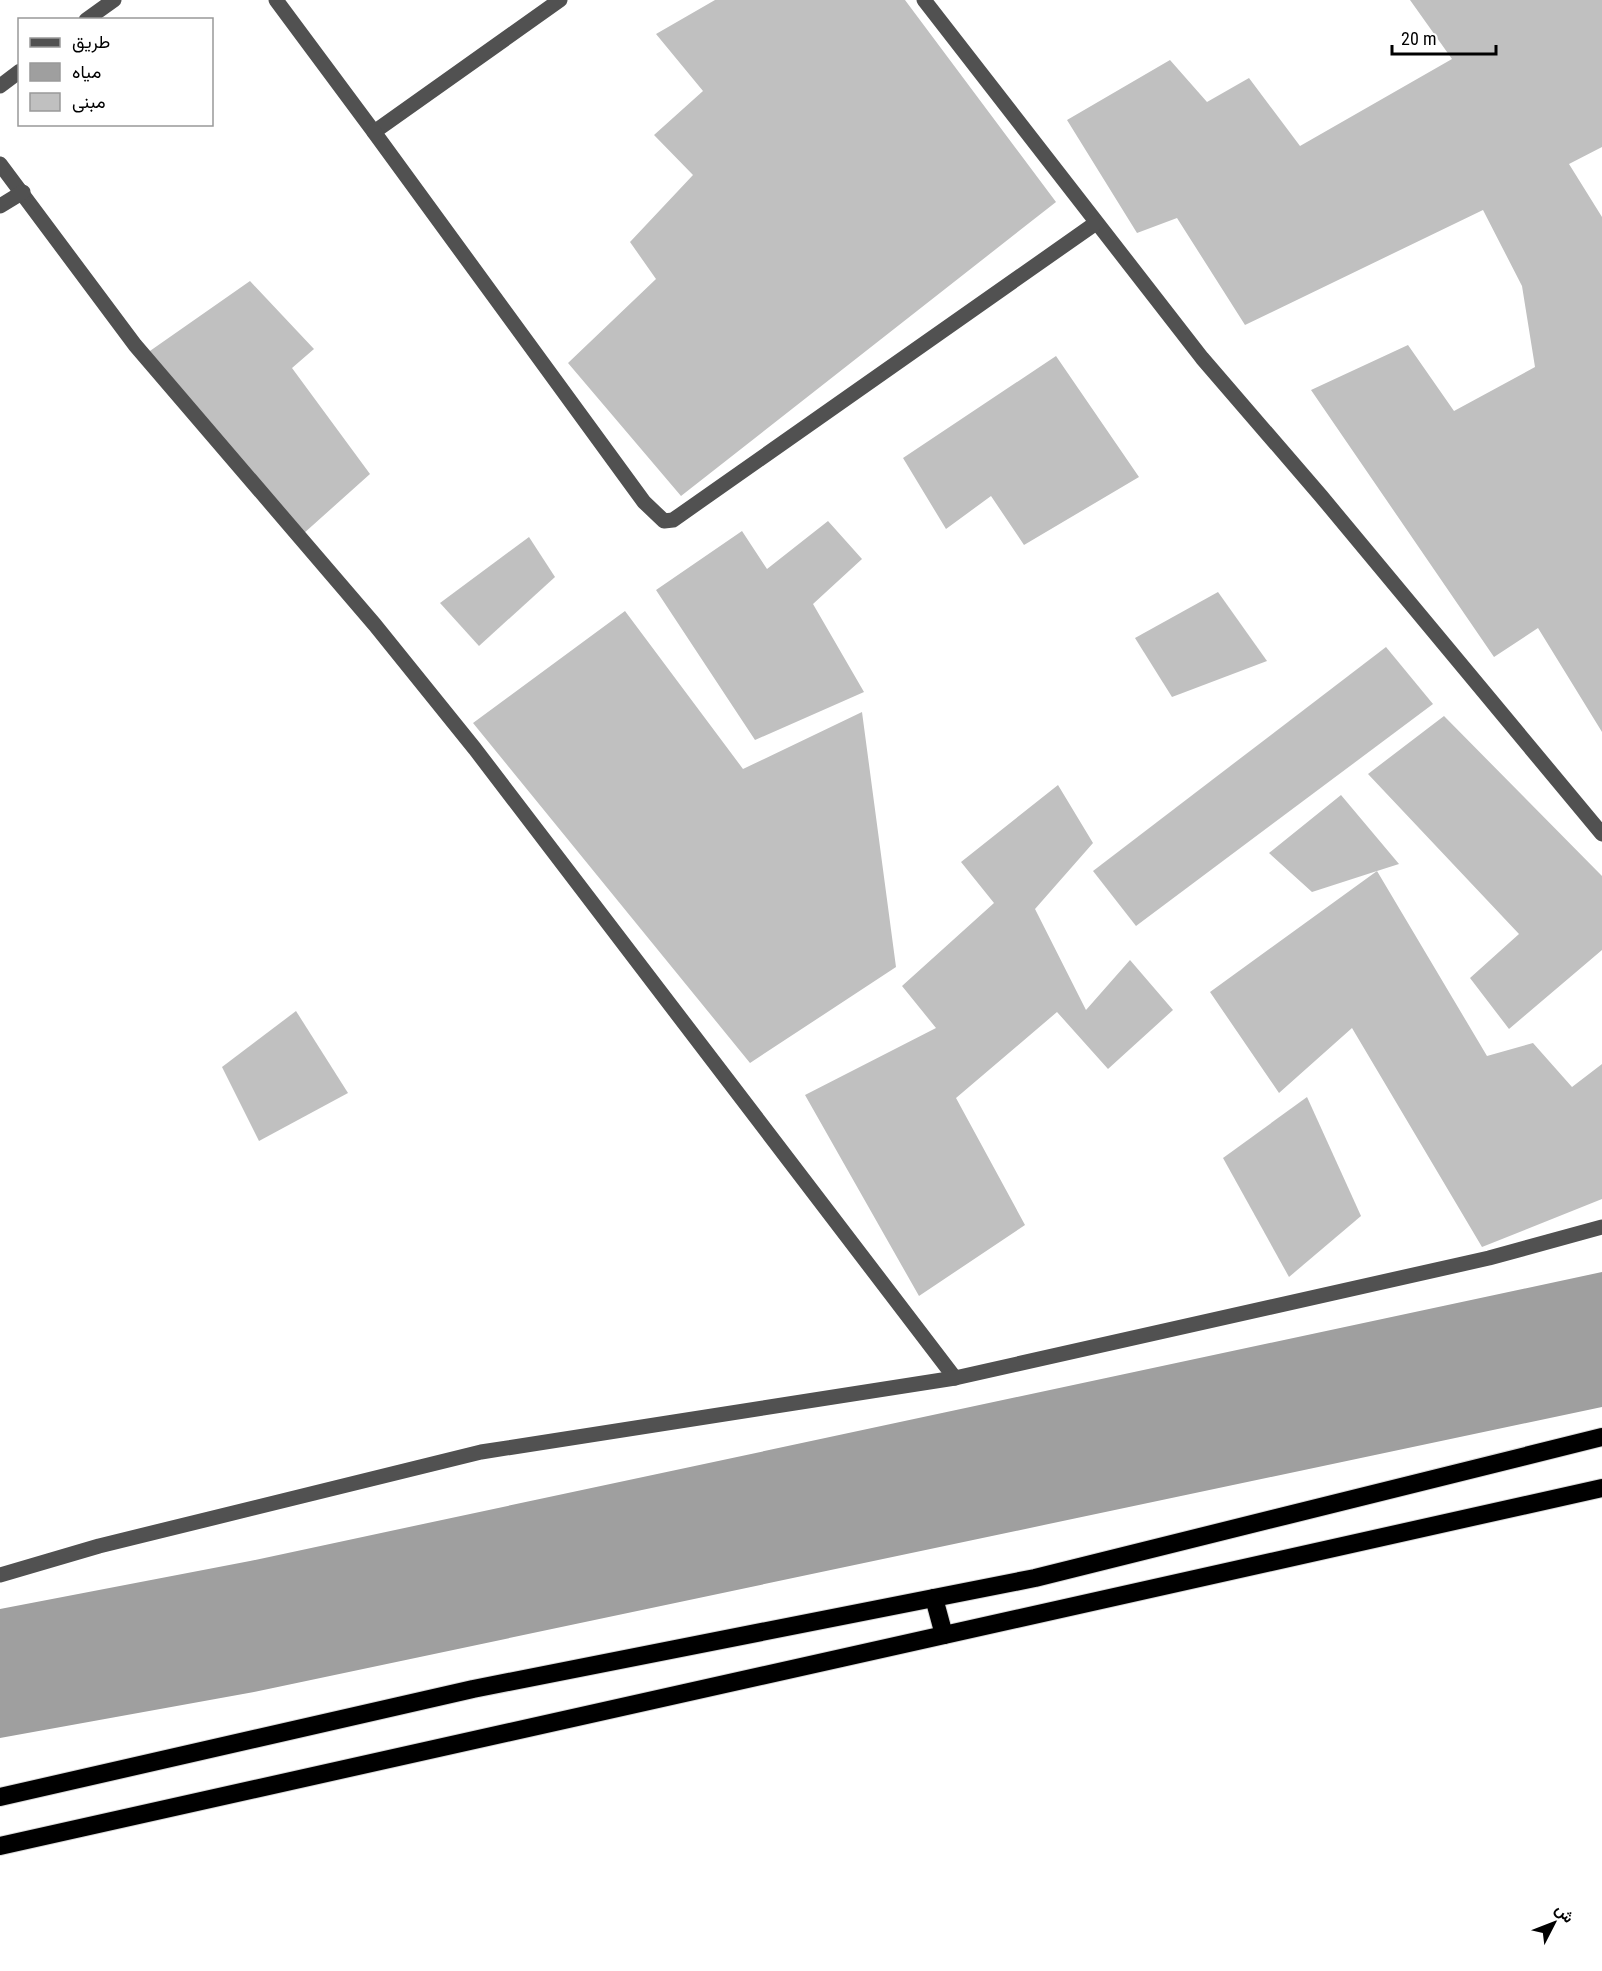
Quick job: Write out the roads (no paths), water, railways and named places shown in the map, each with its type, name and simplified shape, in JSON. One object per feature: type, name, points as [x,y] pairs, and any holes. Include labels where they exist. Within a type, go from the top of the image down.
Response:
[{"type":"highway","points":[[0,1797],[473,1689],[1035,1578],[1602,1437]]},
{"type":"highway","points":[[0,1846],[1602,1488]]},
{"type":"highway","points":[[934,1598],[944,1635]]},
{"type":"street","points":[[89,18],[114,0]]},
{"type":"street","points":[[276,0],[644,502],[655,516],[664,521],[673,520],[1096,223]]},
{"type":"street","points":[[374,132],[560,0]]},
{"type":"street","points":[[924,0],[1202,358],[1321,495],[1602,834]]},
{"type":"street","points":[[0,86],[18,72]]},
{"type":"street","points":[[0,164],[135,345],[375,625],[475,748],[955,1378]]},
{"type":"street","points":[[0,206],[23,192]]},
{"type":"street","points":[[0,1575],[99,1546],[481,1452],[955,1378],[1478,1260],[1602,1227]]},
{"type":"water","points":[[1602,1272],[1602,1407],[254,1692],[0,1738],[0,1609],[250,1561]]}]
